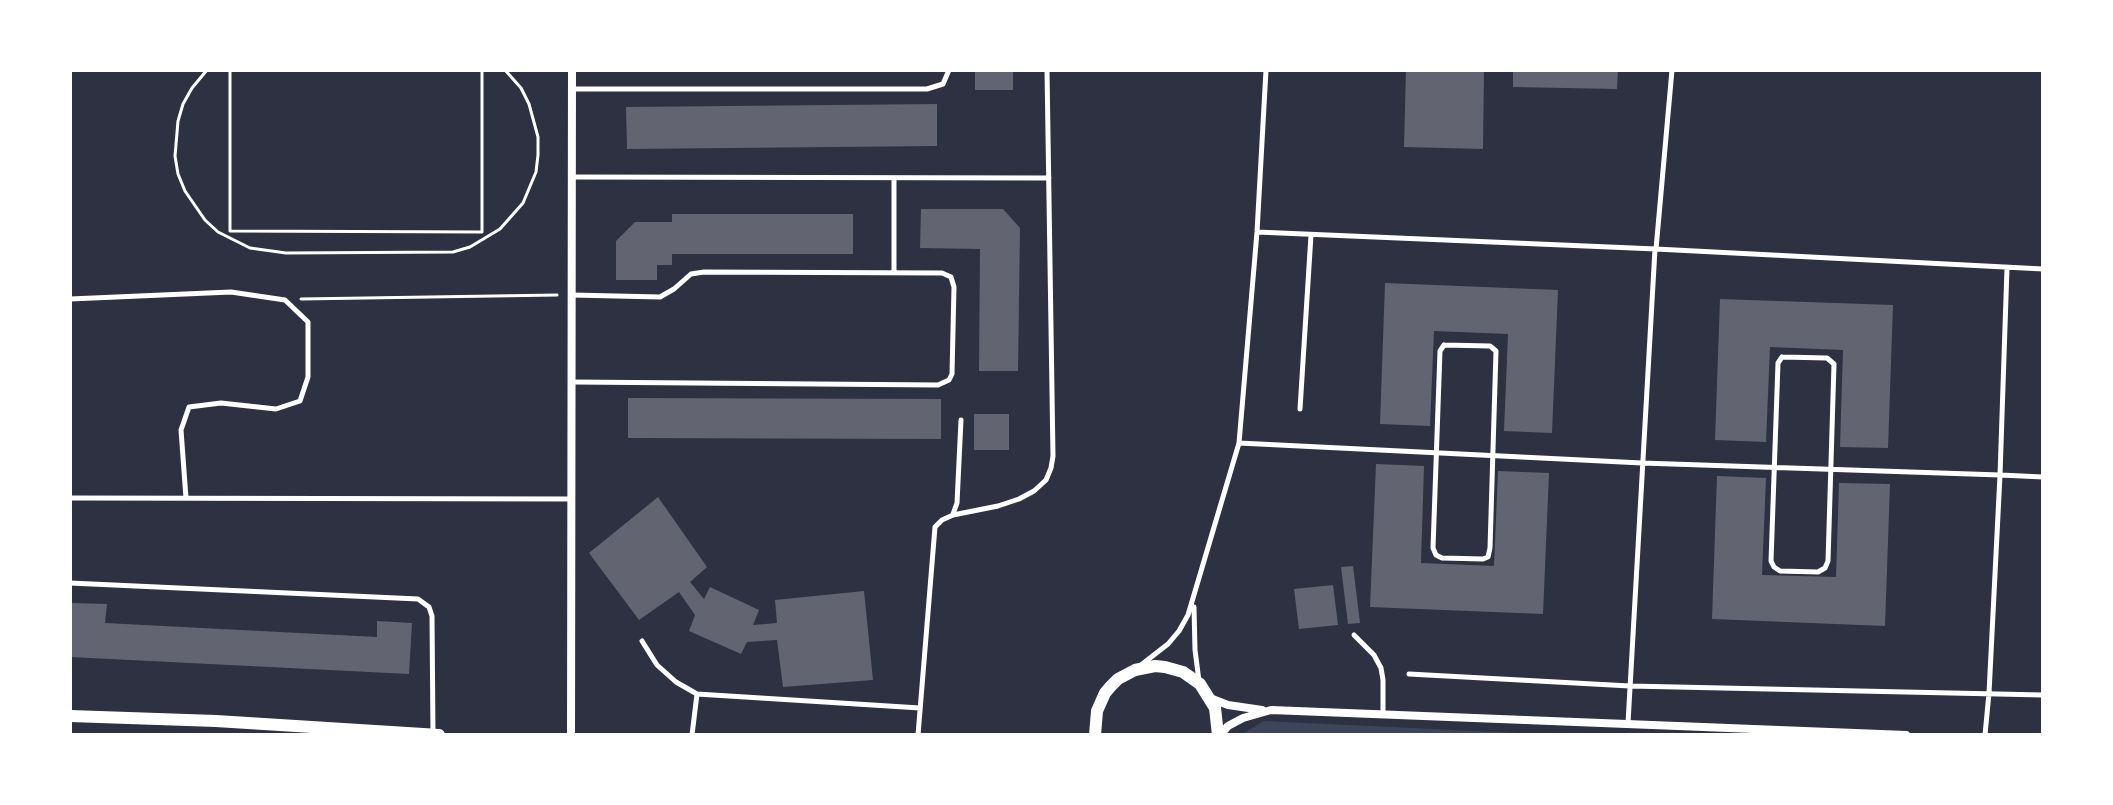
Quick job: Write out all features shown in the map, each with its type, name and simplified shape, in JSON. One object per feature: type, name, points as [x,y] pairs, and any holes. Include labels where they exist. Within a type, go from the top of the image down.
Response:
[{"type":"street","points":[[571,735],[572,70]]},
{"type":"street","points":[[1092,735],[1105,693],[1118,679],[1145,667],[1165,667],[1183,672],[1200,684],[1210,698],[1219,735]]},
{"type":"street","points":[[1210,698],[1235,707],[1271,710],[1737,732],[1906,735]]},
{"type":"street","points":[[1219,735],[1237,720],[1271,710]]},
{"type":"street","points":[[70,716],[216,721],[439,735]]},
{"type":"lane","points":[[572,89],[927,89],[943,84],[949,70]]},
{"type":"lane","points":[[918,735],[935,527],[953,515],[1019,499],[1046,480],[1051,468],[1047,70]]},
{"type":"lane","points":[[1126,674],[1156,655],[1184,623],[1239,443],[1257,232],[1266,70]]},
{"type":"lane","points":[[1627,725],[1656,249],[1672,70]]},
{"type":"lane","points":[[571,177],[1049,178]]},
{"type":"lane","points":[[894,178],[894,273]]},
{"type":"lane","points":[[1257,232],[2043,269]]},
{"type":"lane","points":[[1300,409],[1311,235]]},
{"type":"lane","points":[[1985,735],[2000,475],[2007,268]]},
{"type":"lane","points":[[571,295],[660,297],[691,274],[698,273],[942,273],[953,281],[952,369],[949,380],[938,385],[571,382]]},
{"type":"lane","points":[[70,299],[231,292],[285,300],[308,322],[308,377],[300,401],[276,409],[221,403],[189,407],[181,430],[186,498]]},
{"type":"lane","points":[[1447,344],[1495,348],[1488,557],[1442,558],[1436,555],[1433,548],[1436,453],[1440,349],[1447,344]]},
{"type":"lane","points":[[1785,357],[1827,358],[1834,367],[1827,565],[1818,572],[1780,571],[1771,561],[1774,466],[1778,360],[1785,357]]},
{"type":"lane","points":[[953,515],[957,503],[961,420]]},
{"type":"lane","points":[[1239,443],[1642,463],[2043,477]]},
{"type":"lane","points":[[70,498],[571,499]]},
{"type":"lane","points":[[70,583],[418,599],[429,607],[432,616],[433,735]]},
{"type":"lane","points":[[1194,598],[1195,650],[1200,684]]},
{"type":"lane","points":[[1354,635],[1374,655],[1381,668],[1383,715]]},
{"type":"lane","points":[[642,641],[657,665],[676,682],[697,694],[920,708]]},
{"type":"lane","points":[[1409,674],[1630,686],[2043,695]]},
{"type":"lane","points":[[692,735],[697,694]]},
{"type":"path","points":[[207,70],[192,88],[178,121],[175,156],[185,191],[205,220],[218,232],[250,248],[286,253],[453,252],[470,247],[500,229],[523,203],[536,172],[538,155],[536,129],[529,104],[521,88],[505,70]]},
{"type":"path","points":[[230,70],[230,231],[450,232],[482,232],[482,70]]},
{"type":"path","points":[[285,300],[571,295]]},
{"type":"shaded area","points":[[1264,721],[1561,735],[1241,735]]},
{"type":"building","points":[[975,70],[1013,70],[1013,90],[975,90]]},
{"type":"building","points":[[1406,70],[1484,70],[1483,149],[1404,147]]},
{"type":"building","points":[[1513,70],[1618,70],[1617,89],[1513,87]]},
{"type":"building","points":[[937,104],[937,146],[627,149],[626,107]]},
{"type":"building","points":[[921,209],[1003,209],[1020,228],[1018,371],[979,371],[980,249],[920,248]]},
{"type":"building","points":[[672,214],[853,214],[853,254],[672,254],[672,265],[657,265],[657,280],[616,280],[616,241],[635,222],[672,222]]},
{"type":"building","points":[[1385,283],[1558,290],[1552,433],[1504,431],[1508,334],[1434,331],[1430,426],[1380,424]]},
{"type":"building","points":[[1720,299],[1893,305],[1888,448],[1840,447],[1843,350],[1770,347],[1766,442],[1715,440]]},
{"type":"building","points":[[628,398],[941,399],[941,439],[628,438]]},
{"type":"building","points":[[974,414],[1009,414],[1009,450],[974,450]]},
{"type":"building","points":[[1376,464],[1424,466],[1421,563],[1494,566],[1498,471],[1549,473],[1543,614],[1370,607]]},
{"type":"building","points":[[1717,476],[1766,478],[1762,575],[1836,577],[1839,483],[1890,484],[1885,626],[1712,619]]},
{"type":"building","points":[[658,497],[707,567],[690,582],[704,599],[710,587],[759,610],[753,625],[777,623],[775,600],[864,591],[873,680],[783,687],[777,640],[747,642],[741,654],[689,631],[695,615],[679,592],[639,620],[589,553]]},
{"type":"building","points":[[1353,566],[1360,623],[1348,624],[1341,567]]},
{"type":"building","points":[[1333,585],[1338,625],[1299,629],[1294,589]]},
{"type":"building","points":[[72,603],[107,604],[105,623],[377,637],[377,621],[412,623],[409,674],[70,657]]}]
